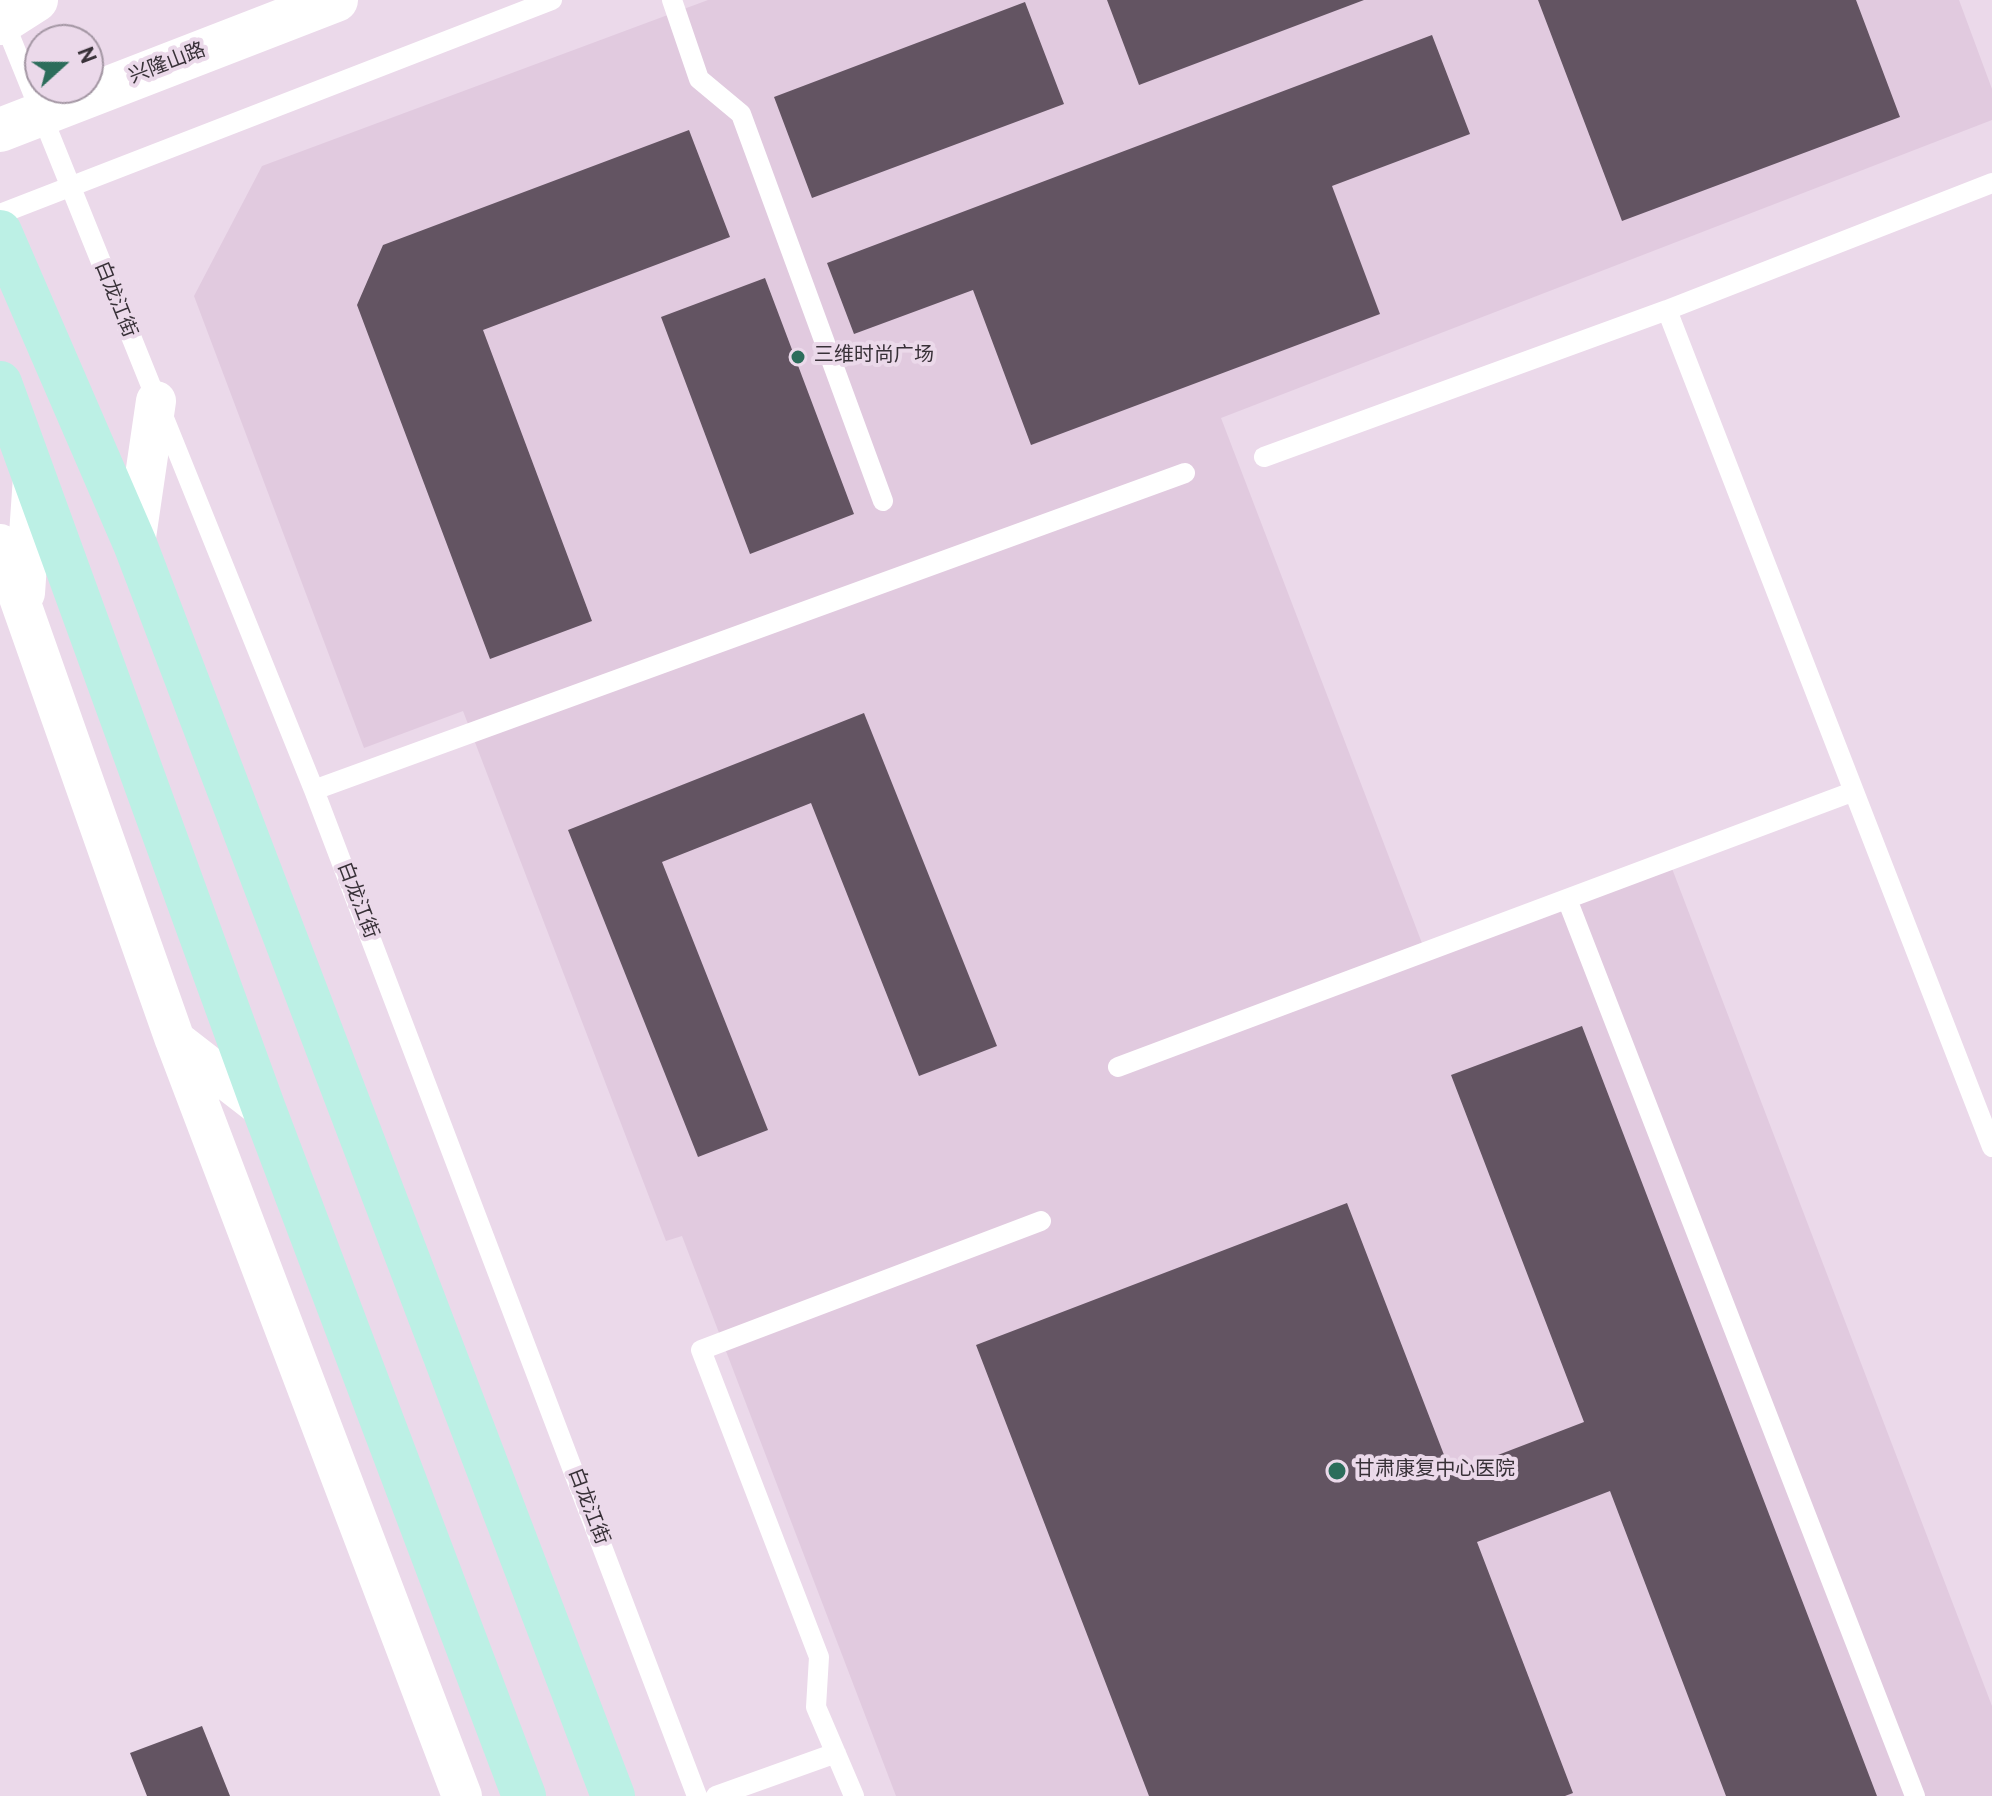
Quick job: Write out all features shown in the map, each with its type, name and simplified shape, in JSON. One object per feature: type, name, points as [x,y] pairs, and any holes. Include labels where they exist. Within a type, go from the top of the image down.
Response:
[{"type":"main road","points":[[0,232],[135,544],[613,1796]]},
{"type":"main road","points":[[0,383],[264,1109],[524,1796]]},
{"type":"street","name":"兴隆山路","points":[[0,130],[336,0]]},
{"type":"street","points":[[135,544],[156,401]]},
{"type":"street","points":[[23,609],[33,477]]},
{"type":"street","points":[[0,544],[175,1040],[462,1796]]},
{"type":"street","points":[[175,1040],[264,1109]]},
{"type":"lane","points":[[0,214],[552,0]]},
{"type":"lane","points":[[672,0],[699,79],[741,114],[883,501]]},
{"type":"lane","name":"白龙江街","points":[[10,14],[40,115],[68,188],[314,790],[697,1796]]},
{"type":"lane","points":[[1264,457],[1667,310],[1992,183]]},
{"type":"lane","points":[[1667,310],[1992,1147]]},
{"type":"lane","points":[[314,790],[1185,473]]},
{"type":"lane","points":[[1118,1067],[1852,792]]},
{"type":"lane","points":[[1567,899],[1915,1796]]},
{"type":"lane","points":[[854,1796],[816,1707],[819,1657],[701,1350],[1041,1221]]},
{"type":"lane","points":[[716,1796],[836,1753]]},
{"type":"shaded area","points":[[708,0],[1959,0],[1992,89],[1992,120],[1221,418],[1425,951],[1668,858],[1992,1706],[1992,1796],[896,1796],[682,1236],[666,1241],[463,711],[364,748],[194,296],[262,166]]},
{"type":"building","points":[[1107,0],[1364,0],[1139,85]]},
{"type":"building","points":[[1538,0],[1856,0],[1900,117],[1622,221]]},
{"type":"building","points":[[1025,2],[1064,104],[812,198],[774,97]]},
{"type":"building","points":[[1432,35],[1470,134],[1332,186],[1380,314],[1031,445],[973,290],[854,334],[827,263]]},
{"type":"building","points":[[689,130],[730,237],[483,330],[592,621],[490,659],[357,305],[383,245]]},
{"type":"building","points":[[765,278],[854,514],[750,554],[661,317]]},
{"type":"building","points":[[864,713],[997,1046],[919,1076],[811,803],[662,862],[768,1130],[698,1157],[568,830]]},
{"type":"building","points":[[1582,1026],[1877,1796],[1726,1796],[1610,1491],[1477,1542],[1573,1793],[1565,1796],[1149,1796],[976,1345],[1347,1203],[1451,1473],[1584,1422],[1451,1075]]},
{"type":"building","points":[[202,1726],[230,1796],[147,1796],[130,1753]]},
{"type":"place","name":"三维时尚广场","points":[[798,357]]},
{"type":"place","name":"甘肃康复中心医院","points":[[1337,1471]]}]
